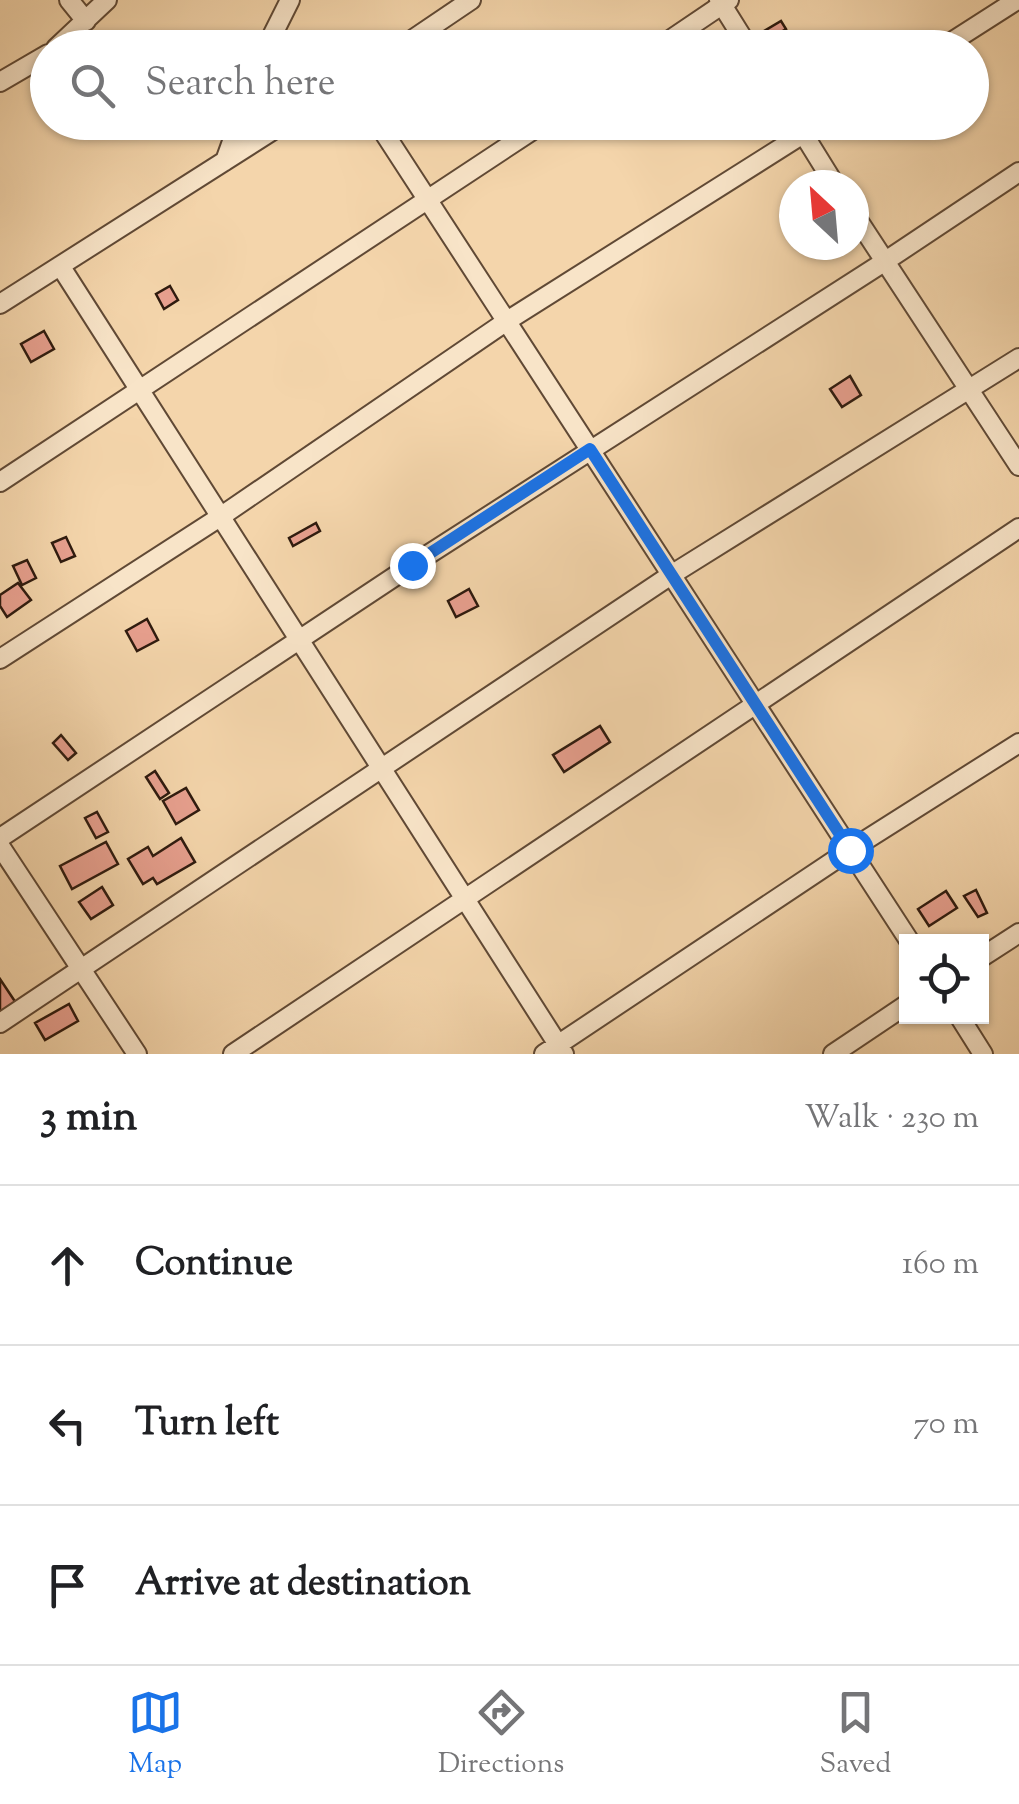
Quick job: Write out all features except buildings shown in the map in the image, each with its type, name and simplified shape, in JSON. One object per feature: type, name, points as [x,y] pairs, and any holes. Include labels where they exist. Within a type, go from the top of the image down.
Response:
[{"type":"street","points":[[69,0],[86,21]]},
{"type":"street","points":[[76,30],[106,0]]},
{"type":"street","points":[[275,30],[290,0]]},
{"type":"street","points":[[427,30],[471,0]]},
{"type":"street","points":[[970,30],[1017,0]]},
{"type":"street","points":[[684,30],[724,2],[739,30]]},
{"type":"street","points":[[0,82],[30,64]]},
{"type":"street","points":[[224,162],[232,140]]},
{"type":"street","points":[[1,299],[61,267],[258,140]]},
{"type":"street","points":[[389,140],[905,934]]},
{"type":"street","points":[[0,482],[518,140]]},
{"type":"street","points":[[0,659],[220,517],[782,140]]},
{"type":"street","points":[[808,140],[827,170]]},
{"type":"street","points":[[0,838],[1019,172]]},
{"type":"street","points":[[869,238],[1019,466]]},
{"type":"street","points":[[61,267],[464,898],[555,1051],[850,850],[1019,743]]},
{"type":"street","points":[[0,1023],[672,575],[1019,358]]},
{"type":"street","points":[[233,1054],[1019,528]]},
{"type":"street","points":[[0,846],[136,1054]]},
{"type":"street","points":[[989,952],[1019,933]]},
{"type":"street","points":[[833,1054],[899,1010]]},
{"type":"street","points":[[963,1024],[983,1054]]},
{"type":"route","points":[[412,565],[590,449],[850,850]]}]
